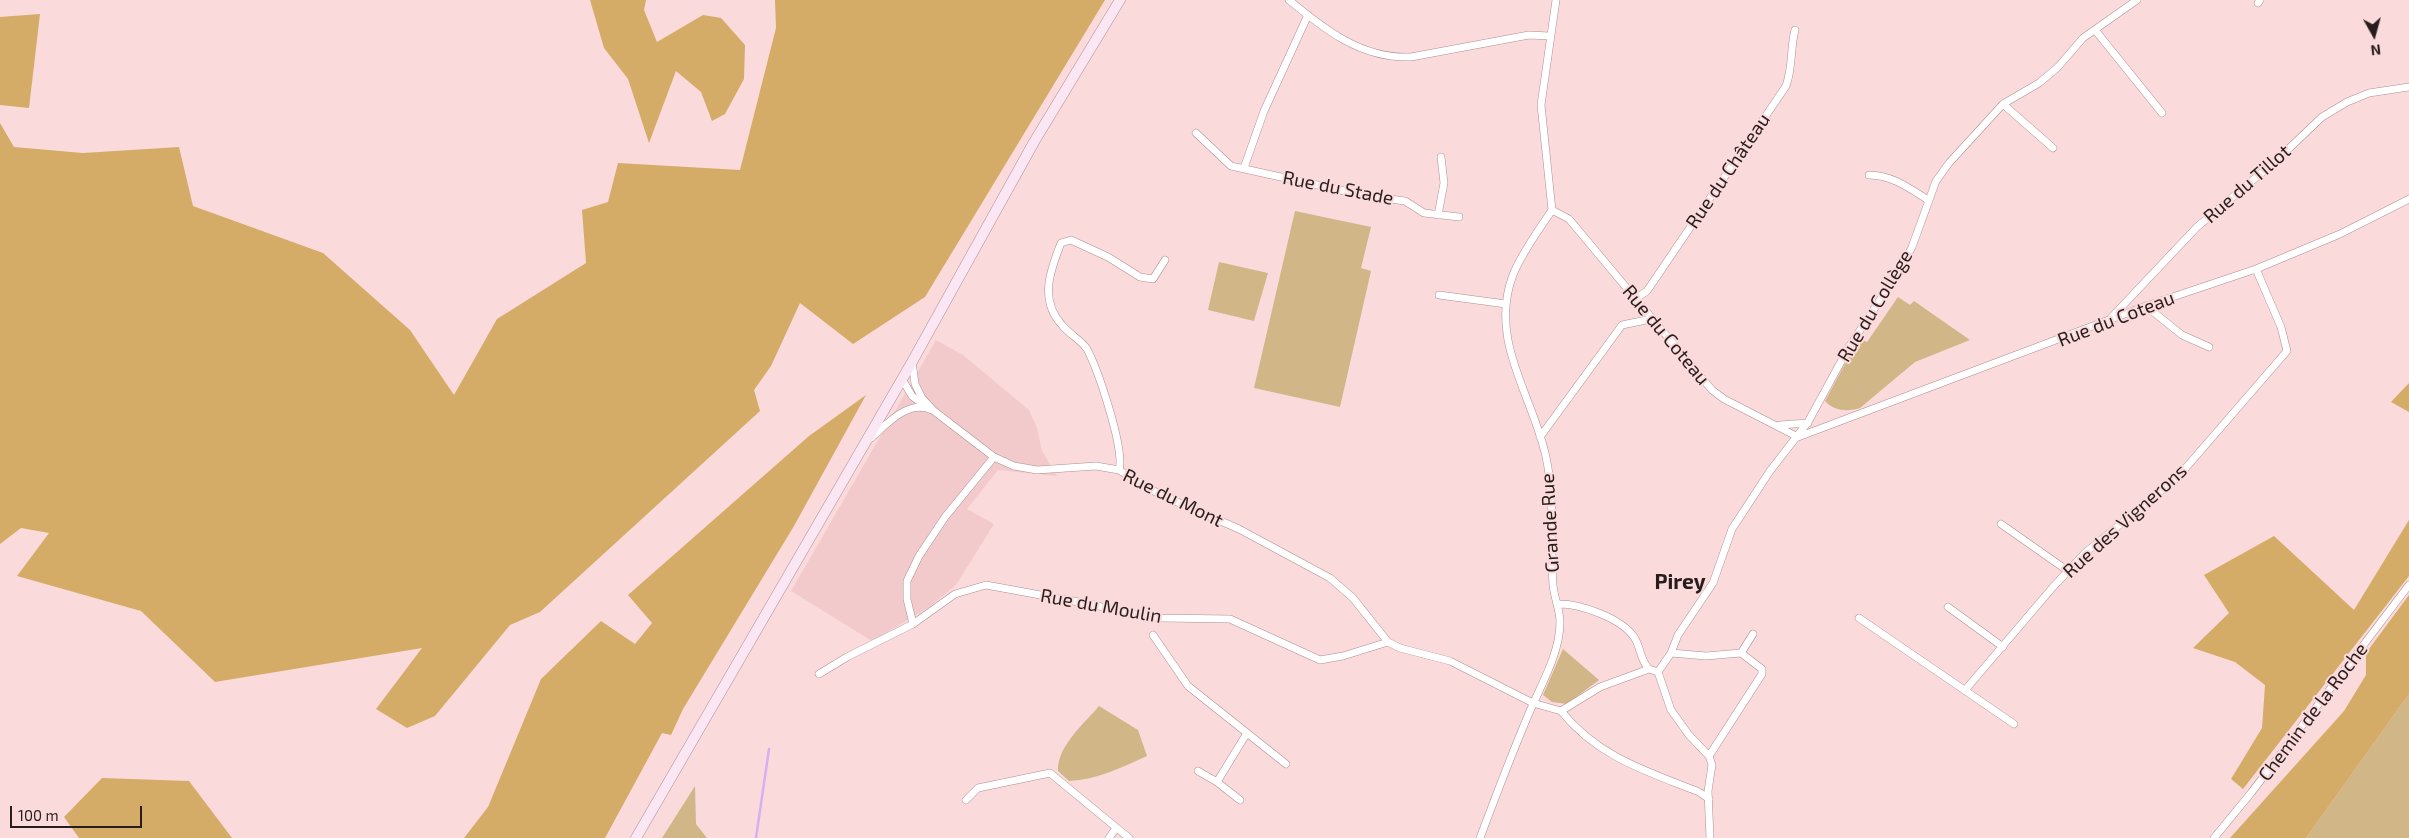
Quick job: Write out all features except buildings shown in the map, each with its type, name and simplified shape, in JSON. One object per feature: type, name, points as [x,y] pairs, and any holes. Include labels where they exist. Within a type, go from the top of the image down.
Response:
[{"type":"main road","points":[[636,838],[912,362],[1034,142],[1120,0]]},
{"type":"street","points":[[1289,0],[1308,16],[1352,46],[1396,58],[1411,57],[1529,35],[1549,36]]},
{"type":"street","points":[[1552,210],[1541,106],[1549,36],[1556,0]]},
{"type":"street","name":"Rue du Collège","points":[[1658,672],[1671,653],[1678,635],[1708,591],[1732,529],[1770,471],[1808,422],[1849,347],[1901,268],[1912,247],[1936,181],[1949,163],[2003,104],[2052,72],[2083,38],[2137,0]]},
{"type":"street","points":[[1244,168],[1264,112],[1308,16]]},
{"type":"street","name":"Rue du Château","points":[[1635,299],[1647,291],[1786,86],[1792,64],[1792,41],[1795,30]]},
{"type":"street","points":[[2095,30],[2162,113]]},
{"type":"street","name":"Rue du Tillot","points":[[2109,320],[2197,227],[2278,159],[2322,117],[2347,102],[2370,93],[2409,87]]},
{"type":"street","points":[[2003,104],[2054,148]]},
{"type":"street","name":"Rue du Stade","points":[[1196,133],[1222,160],[1231,166],[1367,196],[1405,202],[1416,210],[1438,215],[1459,216]]},
{"type":"street","points":[[1438,215],[1444,183],[1441,157]]},
{"type":"street","points":[[1869,174],[1892,178],[1928,200]]},
{"type":"street","name":"Rue du Coteau","points":[[1552,210],[1570,219],[1650,319],[1712,390],[1724,399],[1798,437],[2146,306],[2256,269],[2340,234],[2409,199]]},
{"type":"street","name":"Grande Rue","points":[[1480,838],[1545,676],[1558,638],[1560,621],[1553,588],[1550,476],[1540,437],[1517,375],[1507,337],[1506,304],[1514,272],[1552,210]]},
{"type":"street","points":[[1119,470],[1121,463],[1114,430],[1094,364],[1086,347],[1063,327],[1053,314],[1048,294],[1049,273],[1061,243],[1072,240],[1108,257],[1140,277],[1153,279],[1165,260]]},
{"type":"street","name":"Rue des Vignerons","points":[[1966,689],[2085,553],[2177,478],[2287,351],[2281,326],[2256,269]]},
{"type":"street","points":[[1439,295],[1506,304]]},
{"type":"street","points":[[2146,306],[2182,334],[2209,347]]},
{"type":"street","points":[[1540,437],[1622,325],[1650,319]]},
{"type":"street","points":[[912,362],[918,393],[932,409]]},
{"type":"street","points":[[902,378],[912,396],[932,409]]},
{"type":"street","points":[[865,443],[904,411],[915,407],[932,409]]},
{"type":"street","name":"Rue du Mont","points":[[932,409],[994,457],[1014,466],[1038,470],[1096,466],[1119,470],[1159,494],[1239,529],[1330,578],[1353,598],[1388,642]]},
{"type":"street","points":[[1775,425],[1791,426],[1808,422],[1812,428],[1818,430]]},
{"type":"street","points":[[913,624],[907,599],[907,581],[919,556],[945,517],[994,457]]},
{"type":"street","points":[[2001,524],[2068,571]]},
{"type":"street","name":"Rue du Moulin","points":[[819,674],[847,657],[913,624],[955,594],[986,585],[1095,605],[1124,613],[1161,618],[1230,619],[1320,660],[1343,656],[1388,642]]},
{"type":"street","name":"Chemin de la Roche","points":[[2214,838],[2252,793],[2409,585]]},
{"type":"street","points":[[1557,604],[1576,604],[1600,614],[1624,628],[1634,636],[1644,662],[1649,668],[1658,672],[1671,710],[1689,735],[1709,756],[1712,765],[1709,799],[1710,838]]},
{"type":"street","points":[[1948,607],[2002,647]]},
{"type":"street","points":[[1859,618],[1966,689],[2014,724]]},
{"type":"street","points":[[1741,653],[1752,634]]},
{"type":"street","points":[[1153,635],[1188,686],[1286,764]]},
{"type":"street","points":[[1388,642],[1400,648],[1450,661],[1533,703],[1561,711],[1602,749],[1626,764],[1699,792],[1709,799]]},
{"type":"street","points":[[1671,653],[1706,656],[1741,653],[1762,669],[1762,674],[1709,756]]},
{"type":"street","points":[[1561,711],[1600,687],[1649,668]]},
{"type":"street","points":[[1217,782],[1247,733]]},
{"type":"street","points":[[1198,771],[1217,782],[1240,800]]},
{"type":"street","points":[[966,800],[978,788],[1050,773],[1129,838]]},
{"type":"street","points":[[1108,838],[1116,828]]},
{"type":"shaded area","points":[[590,0],[646,0],[644,10],[657,42],[703,15],[721,18],[745,45],[744,79],[725,114],[712,121],[701,92],[676,71],[649,143],[628,79],[604,48]]},
{"type":"shaded area","points":[[775,0],[1105,0],[925,297],[853,344],[800,303],[771,366],[754,390],[760,411],[540,612],[510,625],[435,716],[407,728],[376,709],[422,648],[215,682],[141,611],[17,576],[49,533],[21,528],[0,544],[0,123],[14,147],[83,153],[179,147],[193,206],[323,253],[410,330],[454,395],[497,319],[586,263],[582,210],[608,202],[618,163],[740,170],[776,28]]},
{"type":"shaded area","points":[[40,14],[29,108],[0,105],[0,17]]},
{"type":"shaded area","points":[[1295,211],[1371,227],[1361,268],[1371,271],[1340,407],[1254,388]]},
{"type":"shaded area","points":[[1219,262],[1268,273],[1254,321],[1208,310]]},
{"type":"shaded area","points":[[1898,297],[1910,305],[1914,301],[1970,340],[1915,362],[1860,408],[1846,410],[1832,407],[1825,401],[1859,338],[1867,342]]},
{"type":"shaded area","points":[[936,340],[963,355],[1029,410],[1037,428],[1042,451],[1057,476],[998,470],[967,509],[994,524],[956,585],[928,608],[872,641],[791,591]]},
{"type":"shaded area","points":[[2409,383],[2409,412],[2391,402]]},
{"type":"shaded area","points":[[866,395],[794,526],[683,709],[671,735],[662,733],[605,838],[464,838],[488,807],[541,679],[601,621],[635,644],[652,623],[628,595],[809,436]]},
{"type":"shaded area","points":[[2409,520],[2409,576],[2243,789],[2231,779],[2262,728],[2265,685],[2235,662],[2193,648],[2229,613],[2204,575],[2274,536],[2354,610]]},
{"type":"shaded area","points":[[2409,595],[2409,694],[2306,838],[2230,838],[2344,711],[2366,675],[2366,653]]},
{"type":"shaded area","points":[[1563,649],[1599,680],[1567,704],[1552,702],[1543,695]]},
{"type":"shaded area","points":[[2409,694],[2409,838],[2306,838]]},
{"type":"shaded area","points":[[1099,706],[1138,730],[1147,756],[1099,776],[1069,781],[1058,771],[1062,753],[1073,736]]},
{"type":"shaded area","points":[[102,778],[189,781],[232,838],[79,838],[64,817]]},
{"type":"shaded area","points":[[695,786],[696,824],[707,838],[662,838]]},
{"type":"waterway","points":[[756,838],[769,749]]},
{"type":"district","name":"Pirey","points":[[1680,582]]}]
